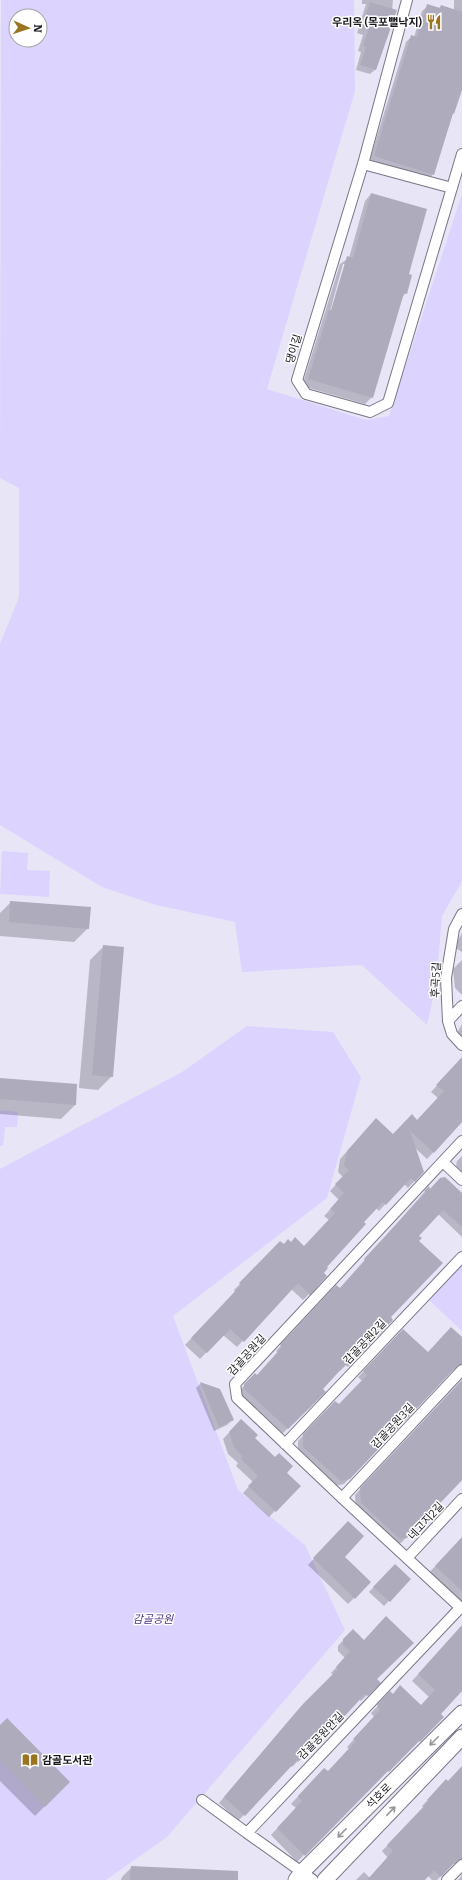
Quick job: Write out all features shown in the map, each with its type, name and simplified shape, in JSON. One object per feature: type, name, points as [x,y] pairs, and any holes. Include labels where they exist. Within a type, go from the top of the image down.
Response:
[{"type":"main road","name":"석호로","points":[[304,1877],[462,1713]]},
{"type":"main road","name":"석호로","points":[[325,1880],[462,1737]]},
{"type":"street","name":"댕이길","points":[[407,0],[363,164],[297,380],[306,394],[370,412],[388,403],[462,154]]},
{"type":"street","points":[[363,164],[452,188]]},
{"type":"street","name":"후곡5길","points":[[462,914],[454,928],[446,978],[448,1020],[452,1034],[462,1045]]},
{"type":"street","points":[[448,1020],[462,1006]]},
{"type":"street","name":"감골공원길","points":[[461,1608],[237,1398],[235,1384],[462,1141]]},
{"type":"street","points":[[443,1162],[462,1180]]},
{"type":"street","name":"감골공원2길","points":[[285,1444],[462,1257]]},
{"type":"street","name":"감골공원3길","points":[[342,1498],[462,1370]]},
{"type":"street","name":"네고지2길","points":[[407,1558],[462,1499]]},
{"type":"street","name":"감골공원안길","points":[[247,1833],[461,1608]]},
{"type":"street","points":[[202,1800],[304,1877]]},
{"type":"street","points":[[448,1880],[462,1865]]},
{"type":"green space","points":[[1,0],[354,0],[355,91],[267,389],[366,420],[389,416],[462,194],[462,881],[442,916],[436,985],[427,1025],[362,965],[242,972],[235,922],[156,905],[102,887],[0,825],[0,644],[19,597],[19,488],[0,478]]},
{"type":"green space","points":[[2,851],[28,853],[27,870],[50,871],[49,897],[0,894]]},
{"type":"green space","name":"감골공원","points":[[247,1026],[333,1032],[361,1077],[327,1198],[173,1316],[238,1490],[305,1545],[345,1630],[167,1837],[106,1880],[0,1880],[0,1169],[182,1072]]},
{"type":"green space","points":[[0,1110],[18,1112],[17,1127],[5,1127],[3,1146],[0,1146]]},
{"type":"green space","points":[[462,1264],[462,1331],[429,1300]]},
{"type":"building","points":[[370,2],[397,10],[376,70],[360,65],[366,47],[363,46],[368,30],[362,28]]},
{"type":"building","points":[[427,4],[440,8],[441,5],[462,12],[462,90],[454,114],[453,113],[434,175],[374,156],[411,35],[417,37]]},
{"type":"building","points":[[371,193],[427,209],[409,274],[412,275],[407,294],[404,293],[373,398],[308,379],[347,256],[353,258]]},
{"type":"building","points":[[10,901],[91,907],[89,929],[9,922]]},
{"type":"building","points":[[103,945],[124,947],[113,1077],[92,1075]]},
{"type":"building","points":[[462,1057],[462,1122],[434,1153],[410,1131],[424,1172],[415,1182],[411,1178],[386,1205],[383,1202],[364,1222],[366,1224],[327,1267],[328,1268],[324,1273],[327,1276],[310,1295],[298,1283],[244,1342],[230,1329],[207,1353],[191,1338],[241,1285],[239,1283],[280,1241],[284,1244],[288,1239],[291,1242],[295,1237],[304,1246],[335,1213],[330,1209],[344,1193],[335,1184],[349,1170],[344,1166],[347,1151],[376,1118],[393,1134],[412,1114],[417,1120],[444,1091],[436,1085]]},
{"type":"building","points":[[0,1078],[77,1084],[76,1105],[0,1099]]},
{"type":"building","points":[[445,1177],[462,1193],[462,1227],[443,1210],[419,1236],[422,1238],[419,1241],[443,1263],[391,1317],[393,1320],[353,1362],[351,1360],[346,1366],[345,1365],[323,1389],[326,1392],[288,1429],[244,1389],[244,1384],[255,1373],[257,1375],[282,1347],[280,1345],[336,1285],[340,1288],[365,1261],[364,1259],[426,1192],[424,1191],[429,1186],[430,1189],[440,1178]]},
{"type":"building","points":[[451,1327],[462,1337],[462,1364],[457,1366],[350,1479],[341,1481],[303,1447],[303,1434],[335,1401],[339,1404],[367,1375],[363,1371],[403,1329],[428,1352]]},
{"type":"building","points":[[462,1380],[462,1480],[407,1538],[400,1539],[361,1503],[360,1488]]},
{"type":"building","points":[[200,1382],[220,1389],[234,1420],[219,1427]]},
{"type":"building","points":[[241,1419],[258,1435],[255,1438],[275,1457],[279,1453],[293,1466],[287,1473],[301,1486],[276,1512],[248,1486],[258,1476],[241,1459],[243,1457],[234,1447],[229,1432]]},
{"type":"building","points":[[348,1521],[364,1536],[345,1557],[371,1582],[355,1599],[313,1558]]},
{"type":"building","points":[[462,1537],[462,1591],[435,1566]]},
{"type":"building","points":[[395,1564],[411,1579],[390,1602],[373,1587]]},
{"type":"building","points":[[386,1616],[414,1643],[377,1679],[381,1683],[368,1696],[365,1694],[331,1731],[330,1730],[298,1762],[297,1760],[245,1816],[224,1797],[303,1704],[338,1669],[336,1667],[350,1651],[343,1645],[343,1639],[353,1629],[364,1640]]},
{"type":"building","points":[[462,1625],[462,1691],[441,1714],[444,1717],[389,1772],[388,1771],[305,1856],[277,1828],[302,1801],[298,1796],[324,1768],[328,1771],[356,1741],[353,1739],[380,1710],[377,1705],[390,1691],[393,1694],[400,1685],[421,1705],[435,1690],[418,1674]]},
{"type":"building","points":[[7,1718],[70,1782],[45,1807],[0,1761],[0,1725]]},
{"type":"building","points":[[462,1766],[462,1859],[457,1860],[441,1877],[434,1870],[425,1880],[367,1880],[393,1851],[387,1845],[429,1801],[427,1800],[446,1779],[448,1781]]},
{"type":"building","points":[[131,1866],[238,1871],[238,1880],[130,1880]]},
{"type":"place","name":"우리옥 (목포뻘낙지)","points":[[434,22]]},
{"type":"place","name":"감골도서관","points":[[30,1760]]}]
